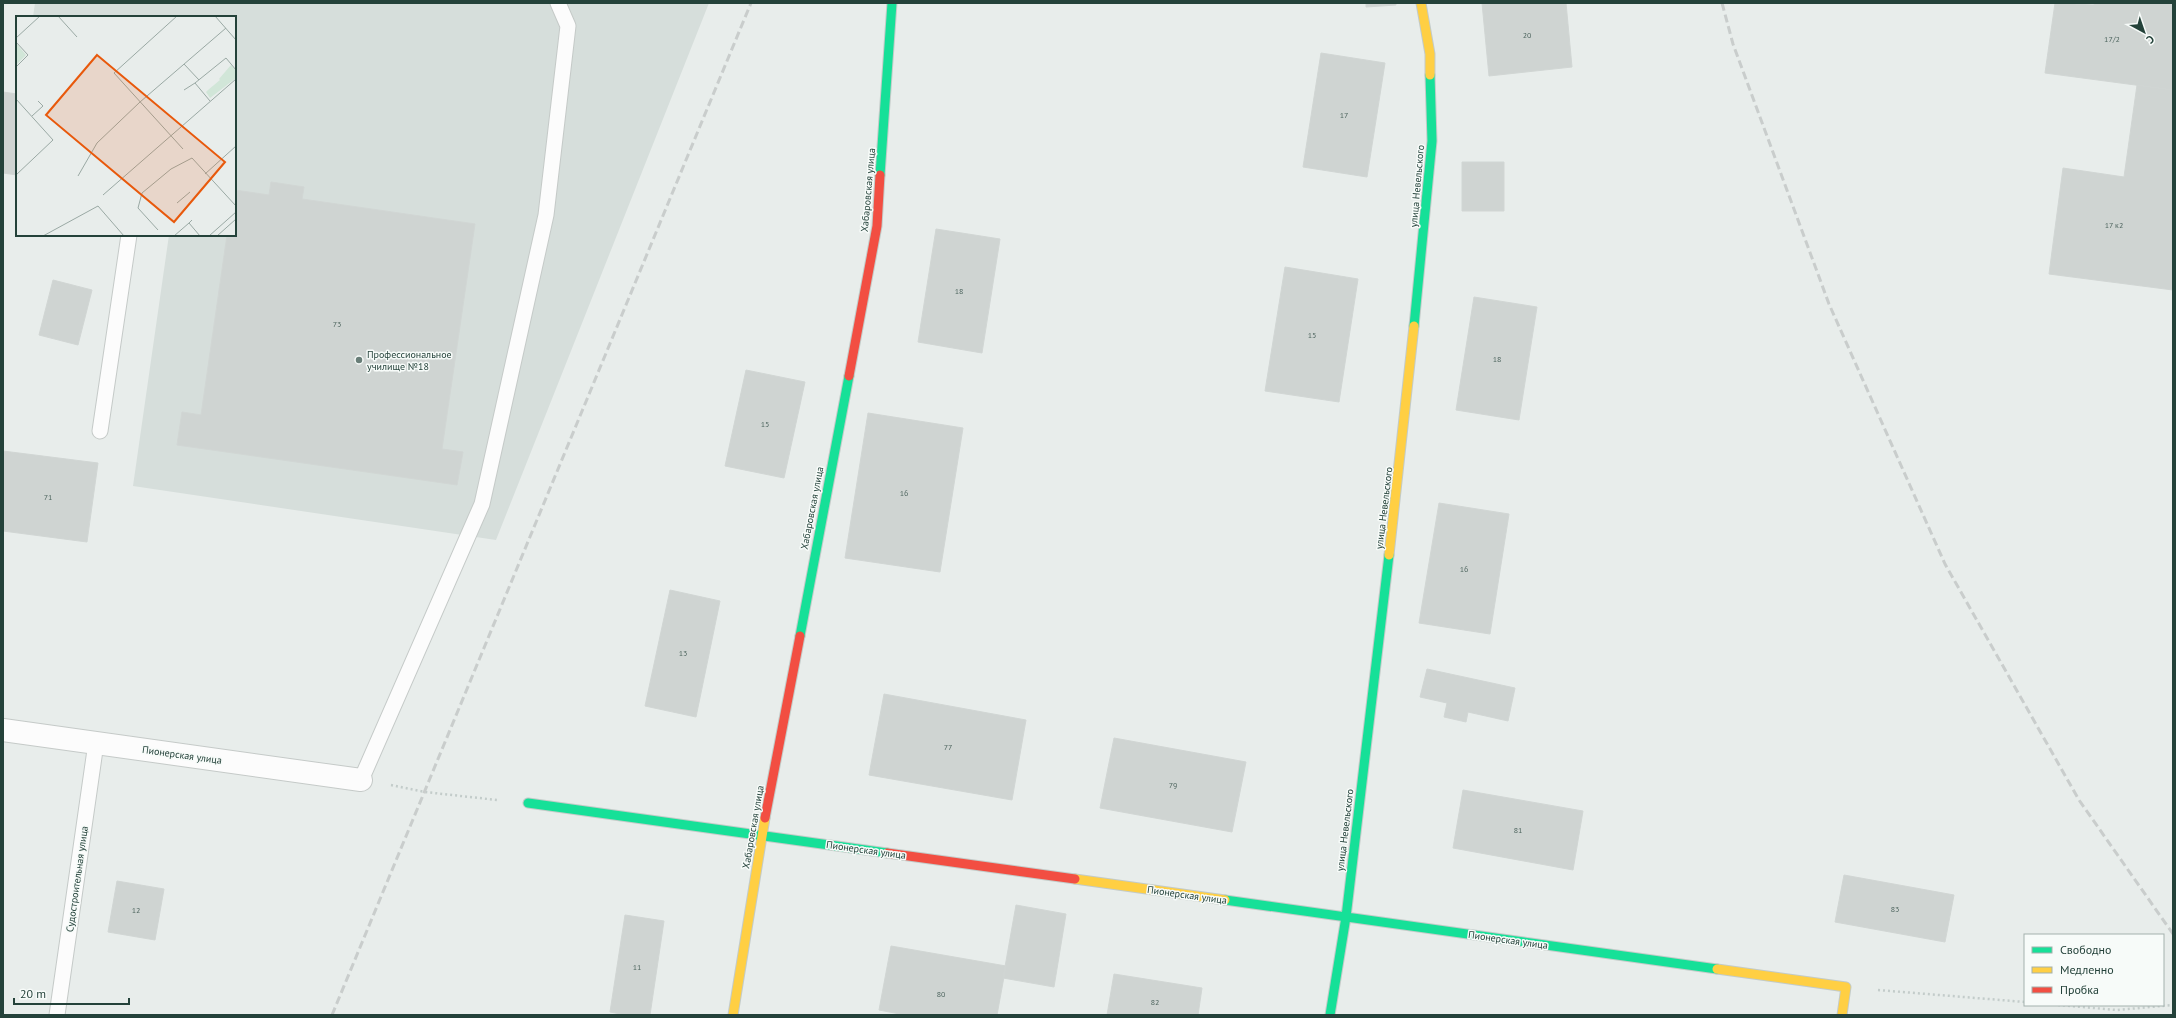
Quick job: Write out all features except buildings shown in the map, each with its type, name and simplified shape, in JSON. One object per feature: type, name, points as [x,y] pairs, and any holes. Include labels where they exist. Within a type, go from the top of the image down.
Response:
[{"type":"street","name":"Хабаровская улица","points":[[733,1015],[762,836],[877,226],[892,3]]},
{"type":"street","name":"улица Невельского","points":[[1330,1015],[1346,917],[1407,402],[1432,141],[1430,54],[1421,3]]},
{"type":"street","name":"Пионерская улица","points":[[3,730],[361,780]]},
{"type":"street","name":"Пионерская улица","points":[[528,803],[1846,987]]},
{"type":"street","points":[[1842,1015],[1846,987]]},
{"type":"lane","points":[[361,780],[482,504],[546,216],[568,26],[558,3]]},
{"type":"lane","points":[[100,431],[129,236]]},
{"type":"lane","name":"Судостроительная улица","points":[[57,1015],[96,743]]},
{"type":"path","points":[[361,780],[425,792],[528,803]]},
{"type":"path","points":[[1846,987],[2024,1002]]},
{"type":"path","points":[[2070,1006],[2117,1010],[2154,1006]]},
{"type":"shaded area","name":"Профессиональное училище №18","points":[[35,3],[709,3],[496,540],[133,486],[169,236],[236,236],[236,16],[33,16]]},
{"type":"railway","points":[[332,1015],[751,3]]},
{"type":"railway","points":[[1722,3],[1733,44],[1829,304],[1945,564],[2079,800],[2173,934]]},
{"type":"traffic: fast","points":[[880,175],[892,3]]},
{"type":"traffic: fast","points":[[1414,326],[1432,141],[1430,75]]},
{"type":"traffic: fast","points":[[800,636],[849,376]]},
{"type":"traffic: fast","points":[[1330,1015],[1346,917],[1389,555]]},
{"type":"traffic: fast","points":[[528,803],[887,853]]},
{"type":"traffic: fast","points":[[1225,900],[1717,969]]},
{"type":"traffic: slow","points":[[1421,3],[1430,54],[1430,75]]},
{"type":"traffic: slow","points":[[1389,555],[1414,326]]},
{"type":"traffic: slow","points":[[733,1015],[765,818]]},
{"type":"traffic: slow","points":[[1075,879],[1225,900]]},
{"type":"traffic: slow","points":[[1717,969],[1846,987],[1842,1015]]},
{"type":"traffic: jam","points":[[849,376],[877,226],[880,175]]},
{"type":"traffic: jam","points":[[765,818],[800,636]]},
{"type":"traffic: jam","points":[[887,853],[1075,879]]},
{"type":"place","name":"Профессиональное училище №18","points":[[359,360]]}]
